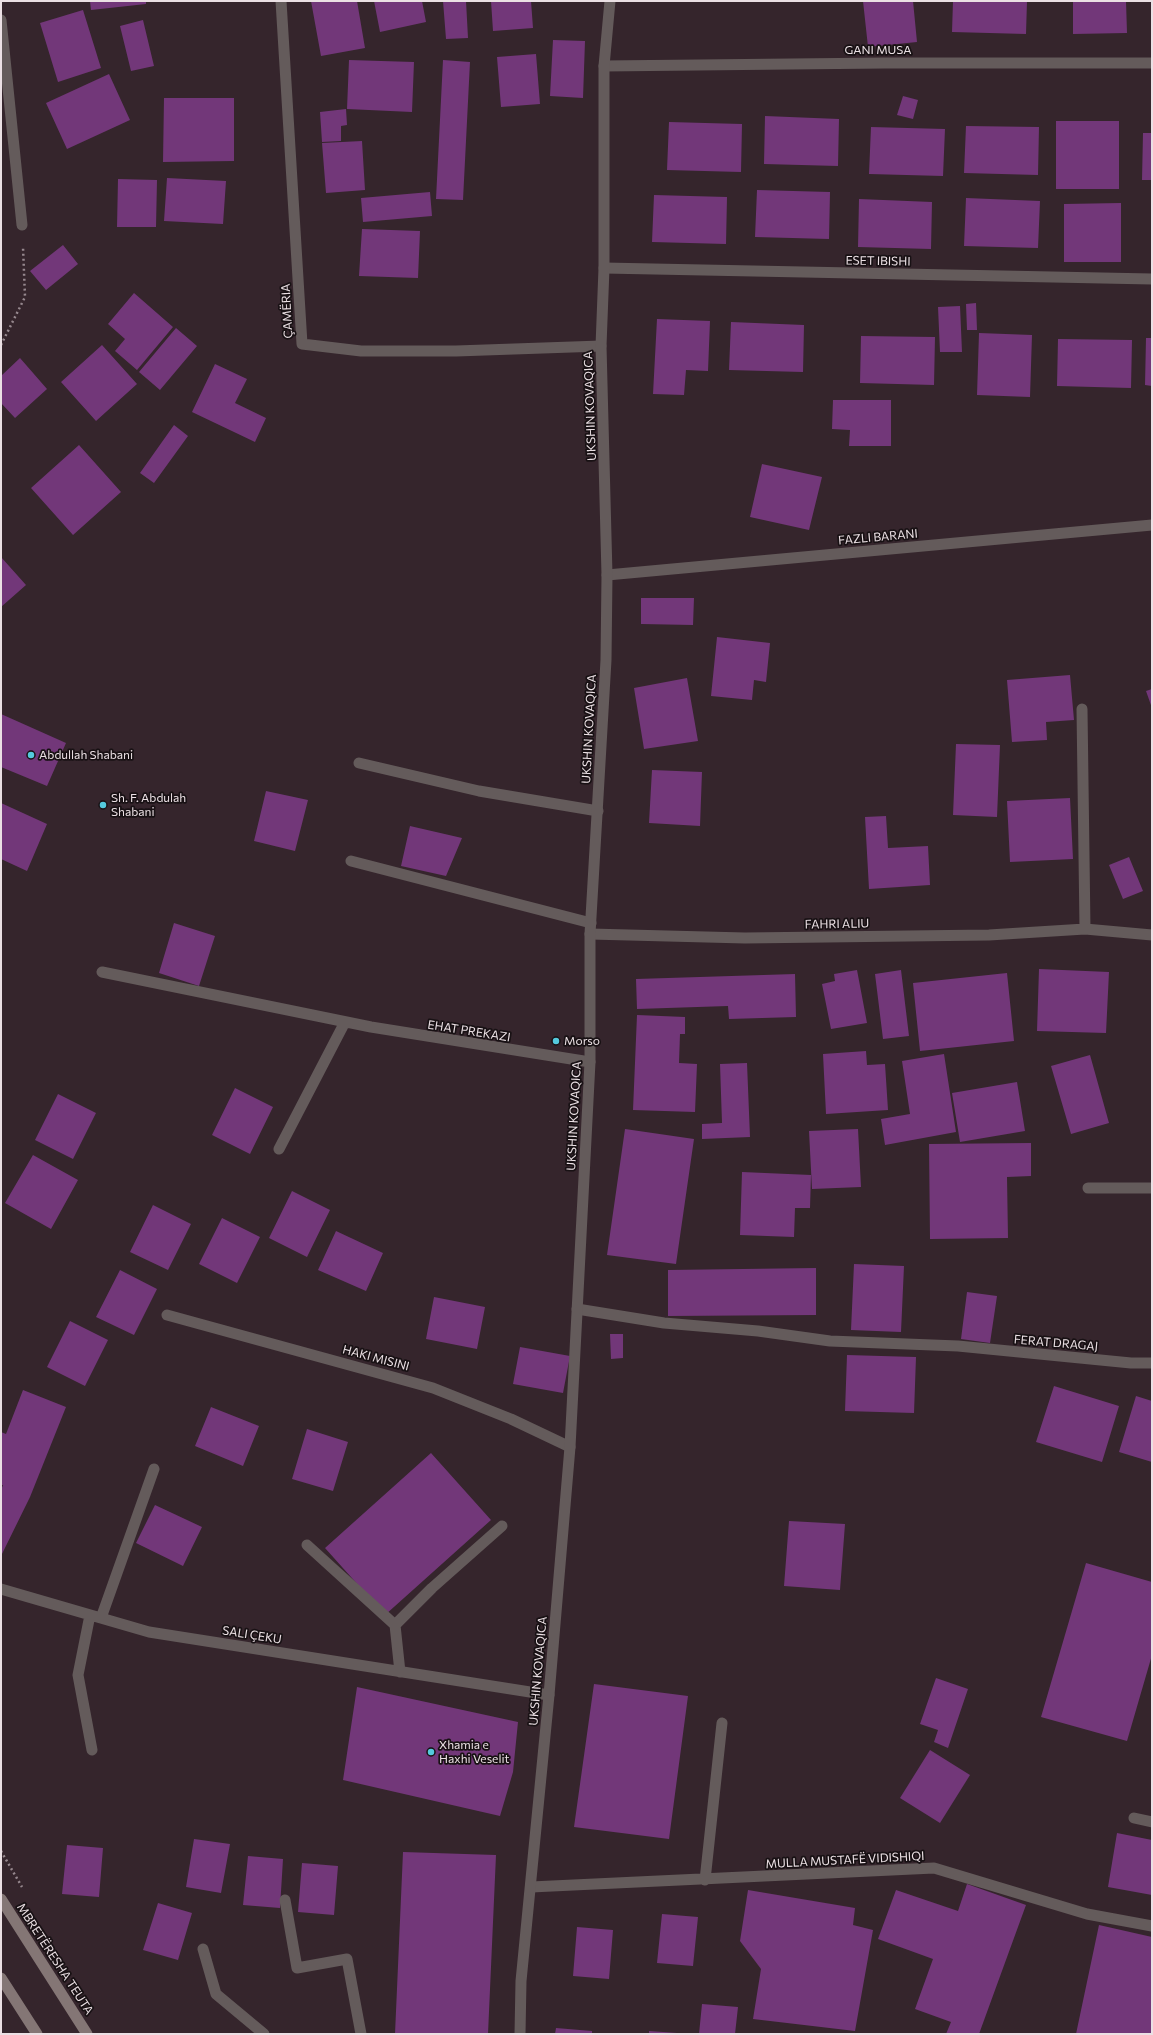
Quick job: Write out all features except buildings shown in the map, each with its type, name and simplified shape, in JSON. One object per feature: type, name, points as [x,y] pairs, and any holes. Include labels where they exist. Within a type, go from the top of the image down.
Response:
[{"type":"main road","name":"MBRETËRESHA TEUTA","points":[[1,1899],[87,2034]]},
{"type":"main road","points":[[1,1978],[37,2034]]},
{"type":"street","name":"ÇAMËRIA","points":[[281,1],[302,344],[361,351],[456,351],[601,346]]},
{"type":"street","name":"UKSHIN KOVAQICA","points":[[520,2034],[521,1980],[549,1696],[570,1447],[590,1062],[590,929],[606,660],[607,575],[601,346],[604,268],[604,66],[610,1]]},
{"type":"street","points":[[1,20],[22,225]]},
{"type":"street","name":"GANI MUSA","points":[[604,66],[884,63],[1152,63]]},
{"type":"street","name":"ESET IBISHI","points":[[604,268],[1152,279]]},
{"type":"street","name":"FAZLI BARANI","points":[[607,575],[1152,525]]},
{"type":"street","points":[[1082,709],[1085,929]]},
{"type":"street","points":[[359,763],[479,791],[598,811]]},
{"type":"street","points":[[351,861],[590,929]]},
{"type":"street","name":"FAHRI ALIU","points":[[590,929],[745,938],[989,935],[1085,929],[1152,934]]},
{"type":"street","name":"EHAT PREKAZI","points":[[102,972],[344,1022],[508,1050],[590,1062]]},
{"type":"street","points":[[279,1149],[344,1022]]},
{"type":"street","points":[[1088,1188],[1152,1188]]},
{"type":"street","name":"FERAT DRAGAJ","points":[[577,1309],[664,1323],[758,1331],[830,1341],[958,1346],[1152,1363]]},
{"type":"street","name":"HAKI MISINI","points":[[167,1315],[426,1386],[511,1419],[570,1447]]},
{"type":"street","points":[[92,1750],[78,1675],[96,1617],[154,1469]]},
{"type":"street","points":[[395,1625],[432,1588],[502,1526]]},
{"type":"street","points":[[307,1545],[395,1625],[400,1672]]},
{"type":"street","name":"SALI ÇEKU","points":[[1,1589],[149,1632],[549,1696]]},
{"type":"street","points":[[705,1880],[722,1723]]},
{"type":"street","points":[[1134,1818],[1152,1822]]},
{"type":"street","name":"MULLA MUSTAFË VIDISHIQI","points":[[531,1887],[655,1880],[705,1880],[934,1868],[1087,1914],[1152,1926]]},
{"type":"street","points":[[285,1900],[297,1968],[347,1959],[361,2034]]},
{"type":"street","points":[[203,1949],[216,1994],[264,2034]]},
{"type":"path","points":[[1,345],[25,297],[22,225]]},
{"type":"place","name":"Abdullah Shabani","points":[[31,755]]},
{"type":"place","name":"Sh. F. Abdulah Shabani","points":[[103,805]]},
{"type":"place","name":"Morso","points":[[556,1041]]},
{"type":"place","name":"Xhamia e Haxhi Veselit","points":[[431,1752]]}]
